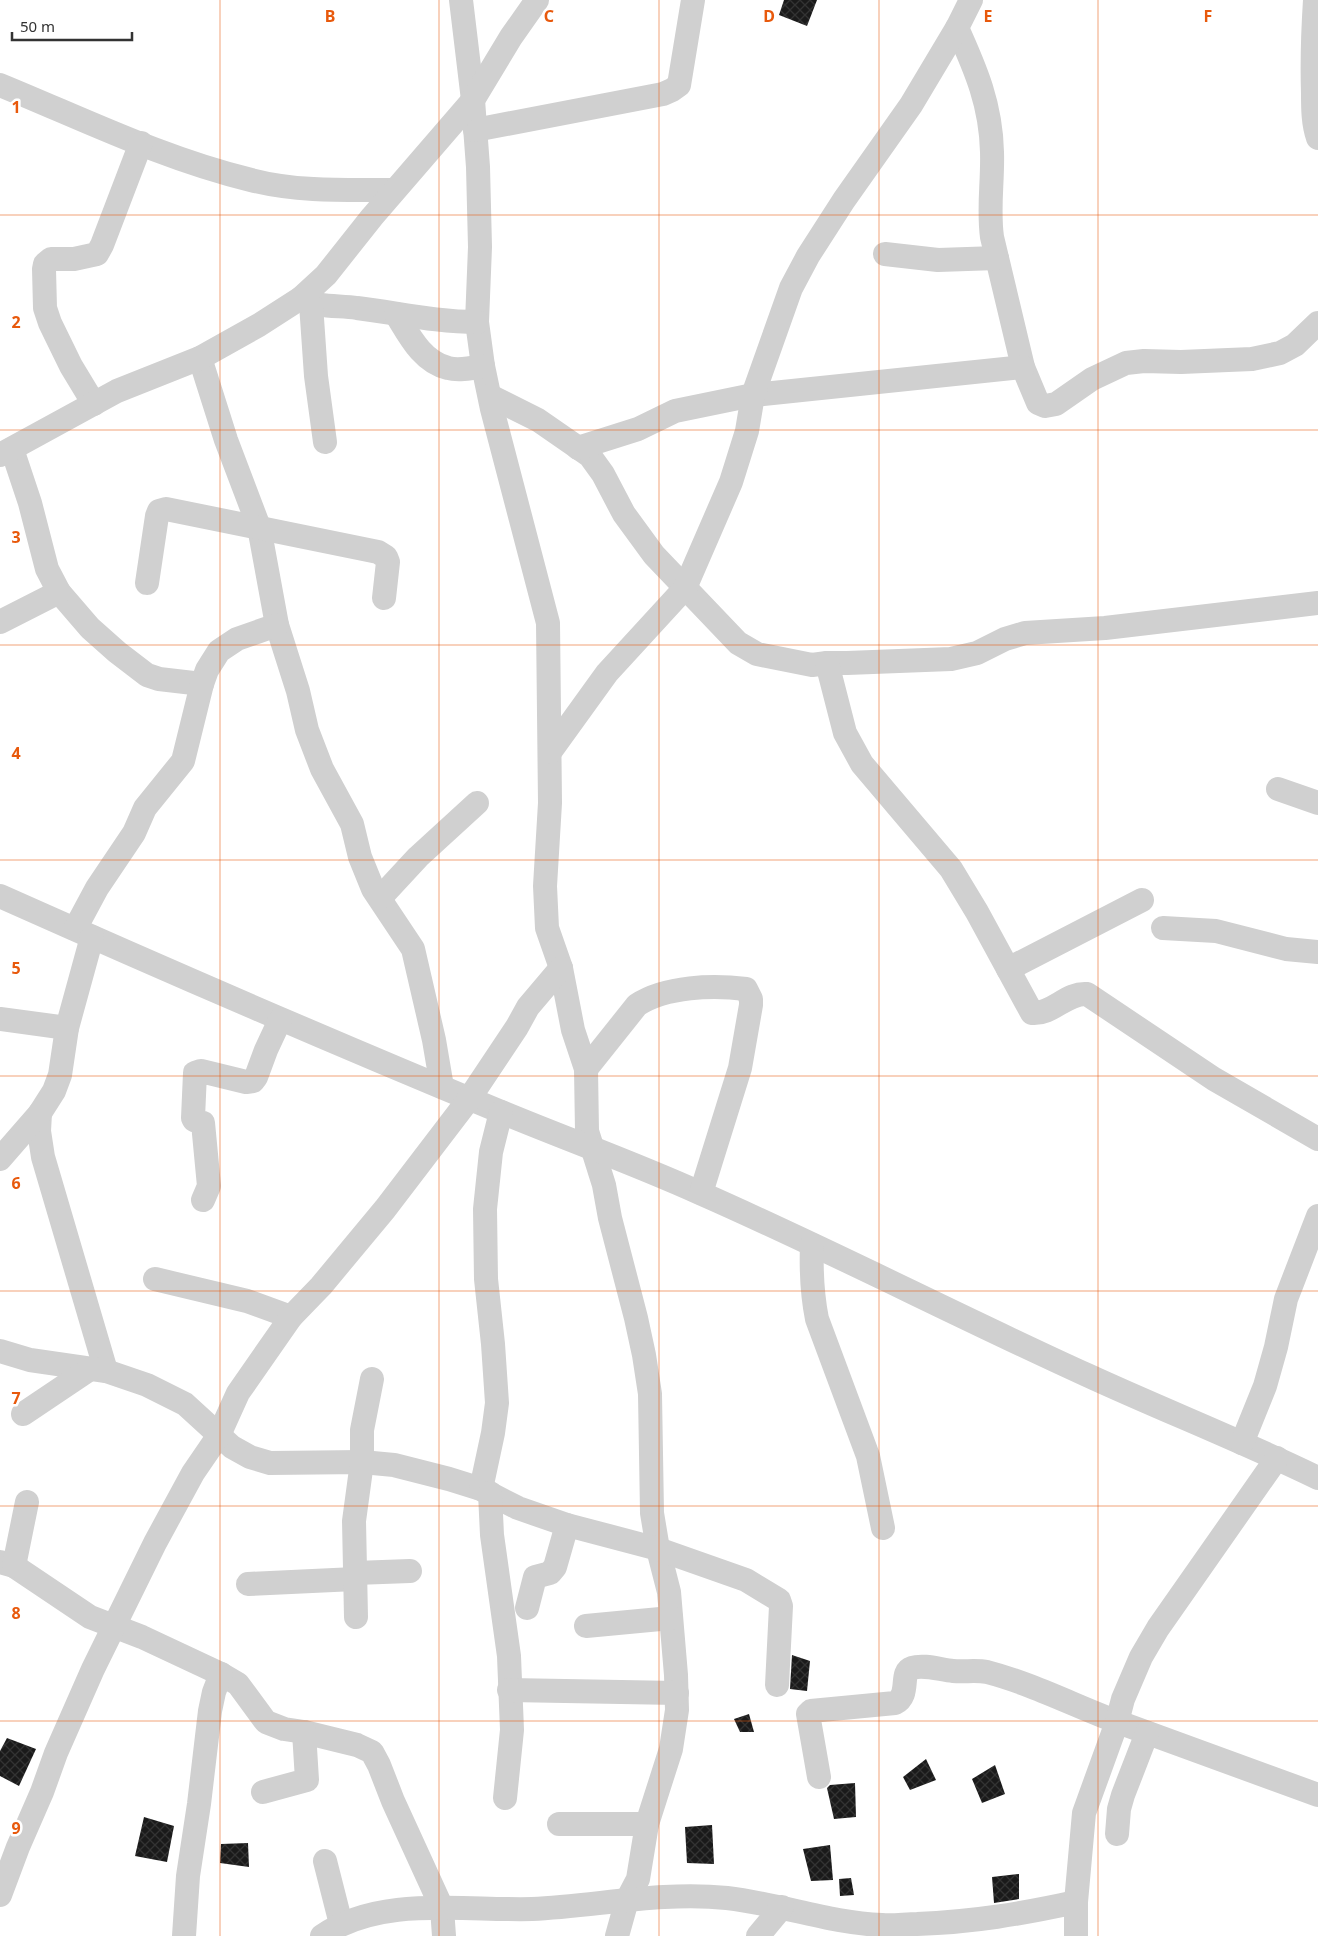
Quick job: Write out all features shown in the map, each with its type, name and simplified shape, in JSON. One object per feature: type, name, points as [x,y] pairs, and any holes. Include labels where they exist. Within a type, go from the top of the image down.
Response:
[{"type":"street","points":[[461,0],[475,130],[480,247],[477,322],[483,366],[548,623],[550,803],[547,928],[561,968],[573,1030],[586,1069],[587,1131],[594,1148],[636,1318],[647,1374],[650,1394],[652,1513],[658,1549],[669,1592],[677,1710],[671,1749],[647,1824],[638,1879],[627,1900],[618,1936]]},
{"type":"street","points":[[202,684],[160,679],[147,675],[90,628],[59,592],[47,569],[30,503],[6,452],[117,392],[200,358],[306,301],[394,190],[473,100],[511,37],[537,0]]},
{"type":"street","points":[[475,130],[663,94],[672,90],[679,84],[693,0]]},
{"type":"street","points":[[550,752],[607,673],[685,588],[732,482],[747,431],[753,395],[791,288],[808,256],[844,200],[911,105],[957,28],[971,0]]},
{"type":"street","points":[[1315,0],[1313,109],[1318,138]]},
{"type":"street","points":[[957,28],[980,78],[988,110],[992,153],[989,216],[1023,367],[1038,403],[1056,404],[1092,378],[1126,363],[1252,359],[1280,354],[1295,346],[1318,323]]},
{"type":"street","points":[[0,85],[169,156],[252,181],[322,190],[394,190]]},
{"type":"street","points":[[94,404],[71,366],[50,323],[45,308],[44,269],[45,264],[51,259],[74,259],[97,254],[140,143]]},
{"type":"street","points":[[885,254],[938,260],[997,258]]},
{"type":"street","points":[[306,301],[449,322],[477,322]]},
{"type":"street","points":[[306,301],[325,442]]},
{"type":"street","points":[[396,314],[425,356],[439,365],[450,369],[483,366]]},
{"type":"street","points":[[200,358],[226,440],[259,527],[278,625],[298,691],[307,730],[322,769],[352,824],[373,889],[413,949],[434,1040],[442,1087]]},
{"type":"street","points":[[578,448],[638,429],[675,411],[753,395],[1023,367]]},
{"type":"street","points":[[490,396],[538,420],[590,456],[603,474],[624,514],[654,555],[738,643],[757,654],[812,665],[951,659],[977,653],[1005,639],[1025,633],[1106,628],[1318,603]]},
{"type":"street","points":[[147,583],[157,516],[159,511],[166,509],[378,552],[386,556],[388,562],[384,598]]},
{"type":"street","points":[[0,622],[59,592]]},
{"type":"street","points":[[0,1159],[40,1113],[54,1091],[60,1075],[84,933],[97,888],[134,833],[145,808],[183,761],[207,670],[219,651],[237,639],[278,625]]},
{"type":"street","points":[[827,663],[845,733],[858,756],[951,869],[1032,1013],[1043,1011],[1072,996],[1088,994],[1214,1079],[1318,1139]]},
{"type":"street","points":[[1278,789],[1318,803]]},
{"type":"street","points":[[380,898],[418,858],[477,803]]},
{"type":"street","points":[[0,896],[280,1020],[701,1193],[1088,1376],[1318,1478]]},
{"type":"street","points":[[1008,969],[1142,900]]},
{"type":"street","points":[[1162,928],[1216,931],[1286,950],[1318,952]]},
{"type":"street","points":[[0,1895],[56,1753],[93,1669],[155,1543],[193,1473],[219,1435],[238,1393],[291,1316],[320,1286],[385,1208],[469,1099],[517,1027],[528,1007],[561,968]]},
{"type":"street","points":[[586,1069],[637,1005],[647,999],[657,995],[722,986],[746,989],[751,999],[751,1005],[740,1068],[701,1193]]},
{"type":"street","points":[[0,1019],[67,1028]]},
{"type":"street","points":[[203,1200],[209,1186],[202,1123],[193,1118],[195,1073],[201,1071],[246,1082],[252,1081],[256,1077],[280,1020]]},
{"type":"street","points":[[501,1112],[491,1152],[485,1218],[486,1279],[494,1344],[497,1403],[485,1491],[509,1656],[512,1730],[505,1798]]},
{"type":"street","points":[[40,1113],[39,1131],[43,1157],[98,1370]]},
{"type":"street","points":[[1242,1443],[1265,1386],[1276,1347],[1286,1299],[1318,1216]]},
{"type":"street","points":[[812,1245],[812,1297],[817,1319],[868,1456],[883,1528]]},
{"type":"street","points":[[155,1279],[247,1301],[291,1316]]},
{"type":"street","points":[[0,1351],[30,1360],[98,1370],[147,1385],[185,1404],[232,1447],[250,1457],[270,1463],[362,1462],[394,1465],[485,1491],[518,1508],[567,1524],[658,1549],[746,1580],[780,1600],[777,1685]]},
{"type":"street","points":[[23,1414],[98,1370]]},
{"type":"street","points":[[356,1616],[354,1521],[362,1462],[362,1430],[372,1379]]},
{"type":"street","points":[[1076,1936],[1076,1902],[1084,1813],[1117,1722],[1123,1699],[1141,1657],[1158,1628],[1276,1458]]},
{"type":"street","points":[[27,1502],[7,1564],[90,1617],[142,1637],[221,1674],[238,1684],[266,1722],[284,1729],[357,1745],[372,1752],[380,1765],[442,1908],[444,1936]]},
{"type":"street","points":[[527,1608],[535,1577],[550,1574],[555,1567],[567,1524]]},
{"type":"street","points":[[248,1584],[410,1571]]},
{"type":"street","points":[[586,1626],[671,1618]]},
{"type":"street","points":[[819,1777],[808,1714],[811,1711],[895,1703],[901,1700],[904,1694],[906,1676],[912,1668],[986,1672],[1056,1696],[1117,1722],[1318,1795]]},
{"type":"street","points":[[184,1936],[188,1876],[210,1712],[214,1692],[221,1674]]},
{"type":"street","points":[[509,1690],[677,1694]]},
{"type":"street","points":[[263,1792],[307,1780],[304,1732]]},
{"type":"street","points":[[1118,1834],[1119,1809],[1123,1794],[1147,1733]]},
{"type":"street","points":[[559,1824],[647,1824]]},
{"type":"street","points":[[325,1861],[332,1930],[372,1914],[442,1908],[532,1908],[675,1896],[718,1898],[782,1907],[848,1922],[884,1926],[959,1922],[1010,1916],[1076,1902]]},
{"type":"street","points":[[758,1936],[782,1907]]},
{"type":"building","points":[[784,0],[817,0],[807,26],[779,15]]},
{"type":"building","points":[[792,1655],[810,1661],[807,1691],[790,1689]]},
{"type":"building","points":[[749,1714],[754,1732],[740,1732],[734,1719]]},
{"type":"building","points":[[7,1738],[36,1749],[19,1786],[0,1776],[0,1751]]},
{"type":"building","points":[[926,1759],[936,1780],[910,1790],[903,1777]]},
{"type":"building","points":[[995,1765],[1005,1794],[982,1803],[972,1779]]},
{"type":"building","points":[[855,1783],[856,1817],[834,1819],[827,1788],[830,1785]]},
{"type":"building","points":[[144,1817],[174,1826],[167,1862],[135,1856]]},
{"type":"building","points":[[712,1825],[714,1864],[687,1863],[685,1827]]},
{"type":"building","points":[[248,1843],[249,1867],[220,1863],[221,1844]]},
{"type":"building","points":[[830,1845],[833,1880],[811,1881],[803,1849]]},
{"type":"building","points":[[1019,1874],[1019,1899],[994,1903],[992,1877]]},
{"type":"building","points":[[851,1878],[854,1895],[840,1896],[839,1879]]}]
